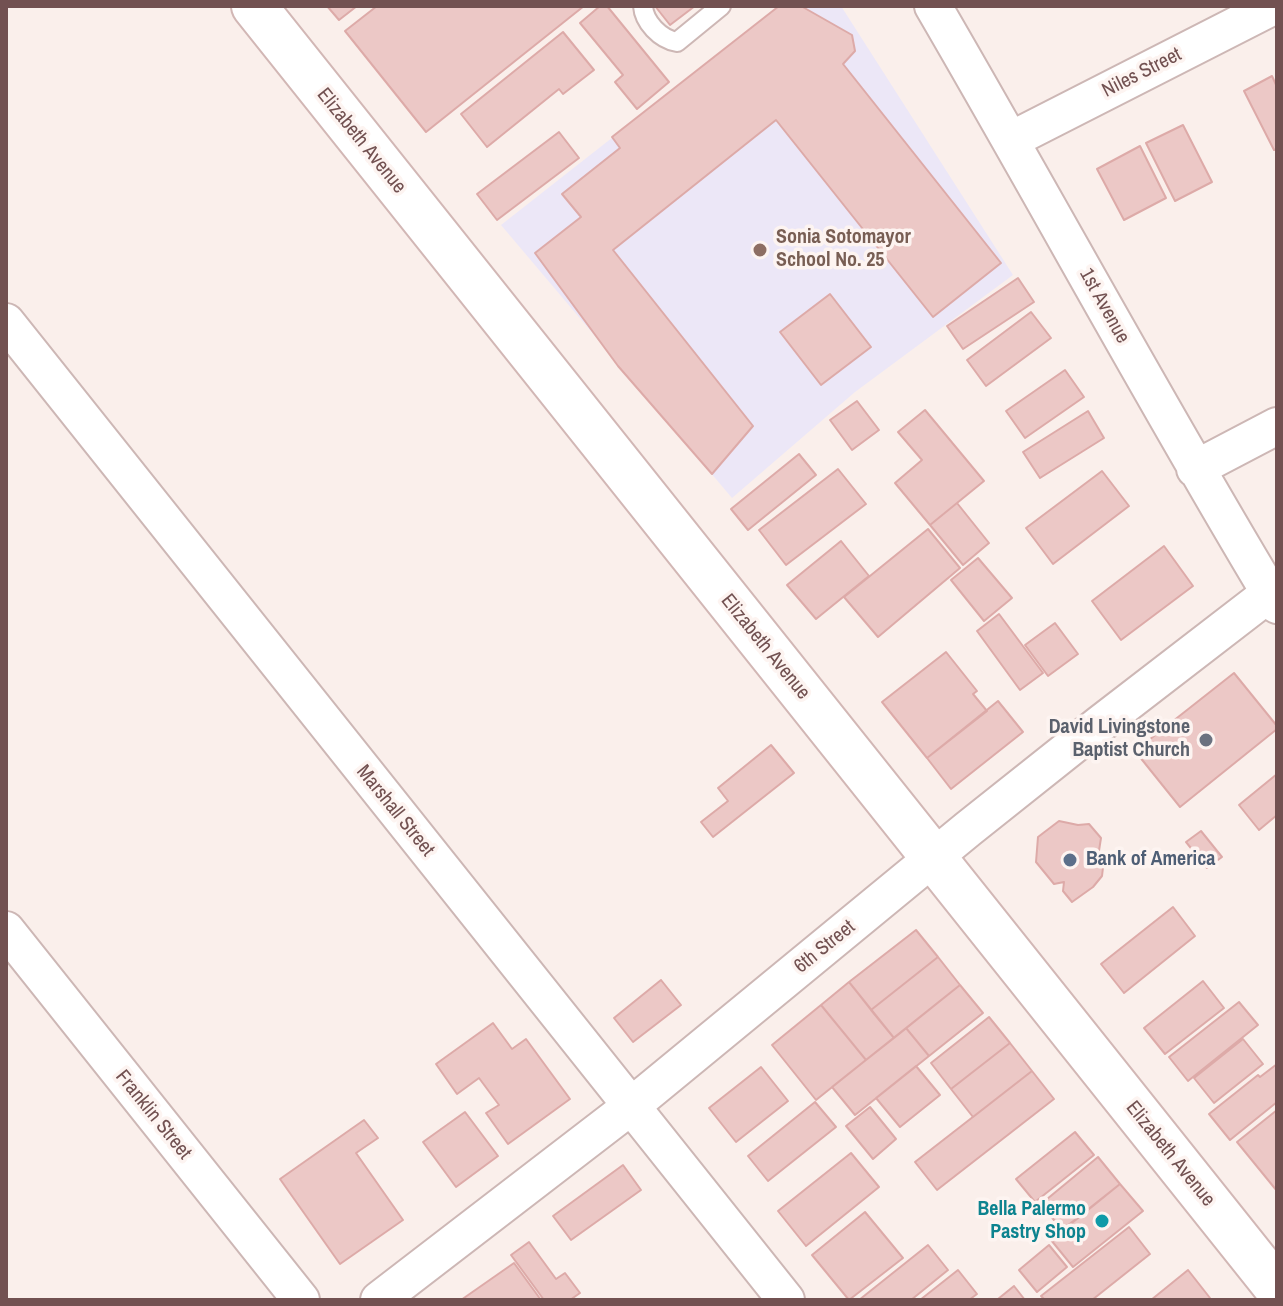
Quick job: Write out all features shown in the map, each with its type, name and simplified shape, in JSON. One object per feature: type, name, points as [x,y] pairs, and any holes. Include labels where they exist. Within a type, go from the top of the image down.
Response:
[{"type":"street","name":"Elizabeth Avenue","points":[[254,6],[1277,1288]]},
{"type":"street","name":"1st Avenue","points":[[933,6],[1195,469],[1273,599]]},
{"type":"street","name":"Niles Street","points":[[1011,140],[1274,6]]},
{"type":"street","name":"Marshall Street","points":[[6,322],[786,1300]]},
{"type":"street","points":[[1195,469],[1277,426]]},
{"type":"street","name":"6th Street","points":[[379,1300],[630,1107],[1100,724],[1273,599]]},
{"type":"street","name":"Franklin Street","points":[[6,930],[301,1300]]},
{"type":"lane","points":[[643,6],[644,17],[665,39],[677,42],[721,6]]},
{"type":"shaded area","name":"Sonia Sotomayor School No. 25","points":[[780,6],[841,6],[1013,275],[855,392],[732,498],[501,225]]},
{"type":"building","points":[[327,6],[357,6],[339,20]]},
{"type":"building","points":[[377,6],[584,6],[426,132],[345,31]]},
{"type":"building","points":[[600,6],[607,6],[669,82],[637,109],[615,82],[623,75],[580,23]]},
{"type":"building","points":[[655,6],[695,6],[670,25]]},
{"type":"building","points":[[779,6],[801,6],[852,35],[855,51],[843,64],[1001,263],[933,317],[776,120],[613,250],[753,426],[712,474],[618,366],[535,253],[581,217],[562,194],[620,148],[612,137]]},
{"type":"building","points":[[563,32],[594,70],[563,94],[559,89],[487,147],[461,114]]},
{"type":"building","points":[[1272,76],[1277,87],[1277,149],[1274,150],[1244,91]]},
{"type":"building","points":[[1183,125],[1212,182],[1175,201],[1146,143]]},
{"type":"building","points":[[559,132],[579,158],[497,220],[477,194]]},
{"type":"building","points":[[1140,146],[1166,198],[1124,220],[1097,169]]},
{"type":"building","points":[[1018,278],[1034,302],[963,349],[947,326]]},
{"type":"building","points":[[830,294],[871,347],[821,385],[780,332]]},
{"type":"building","points":[[1031,312],[1051,338],[986,386],[967,360]]},
{"type":"building","points":[[1065,370],[1084,397],[1025,438],[1006,411]]},
{"type":"building","points":[[857,401],[879,430],[852,450],[830,420]]},
{"type":"building","points":[[925,410],[984,481],[930,525],[895,483],[922,460],[898,432]]},
{"type":"building","points":[[1088,411],[1104,438],[1040,478],[1023,452]]},
{"type":"building","points":[[799,454],[816,475],[748,530],[731,509]]},
{"type":"building","points":[[838,469],[866,504],[786,565],[759,530]]},
{"type":"building","points":[[1102,471],[1129,506],[1053,564],[1026,528]]},
{"type":"building","points":[[957,503],[989,543],[963,565],[930,525]]},
{"type":"building","points":[[928,529],[960,568],[878,637],[844,597]]},
{"type":"building","points":[[841,541],[869,576],[816,619],[787,585]]},
{"type":"building","points":[[1164,546],[1193,586],[1121,640],[1092,601]]},
{"type":"building","points":[[978,558],[1012,598],[984,621],[951,580]]},
{"type":"building","points":[[999,614],[1043,673],[1020,690],[977,631]]},
{"type":"building","points":[[1055,623],[1078,654],[1048,676],[1025,645]]},
{"type":"building","points":[[946,652],[977,691],[973,694],[987,711],[927,758],[882,702]]},
{"type":"building","name":"David Livingstone Baptist Church","points":[[1234,673],[1277,729],[1180,807],[1135,751]]},
{"type":"building","points":[[998,701],[1023,732],[951,789],[927,758]]},
{"type":"building","points":[[771,745],[794,773],[713,837],[701,822],[728,801],[718,788]]},
{"type":"building","points":[[1277,774],[1277,815],[1259,830],[1239,805]]},
{"type":"building","name":"Bank of America","points":[[1059,821],[1089,824],[1101,838],[1098,857],[1104,859],[1102,876],[1093,887],[1072,902],[1063,891],[1064,882],[1054,884],[1036,862],[1038,837]]},
{"type":"building","points":[[1201,831],[1222,857],[1207,868],[1186,842]]},
{"type":"building","points":[[1173,907],[1195,936],[1124,993],[1101,964]]},
{"type":"building","points":[[916,930],[938,957],[871,1010],[849,982]]},
{"type":"building","points":[[938,957],[960,985],[894,1038],[871,1010]]},
{"type":"building","points":[[661,980],[681,1005],[633,1042],[614,1018]]},
{"type":"building","points":[[1203,981],[1224,1008],[1165,1054],[1144,1028]]},
{"type":"building","points":[[849,982],[894,1038],[866,1060],[821,1005]]},
{"type":"building","points":[[960,985],[983,1013],[929,1056],[906,1028]]},
{"type":"building","points":[[1239,1002],[1258,1025],[1188,1081],[1169,1057]]},
{"type":"building","points":[[821,1005],[866,1060],[816,1100],[772,1045]]},
{"type":"building","points":[[989,1017],[1010,1043],[951,1089],[931,1063]]},
{"type":"building","points":[[493,1023],[512,1049],[526,1039],[570,1099],[508,1144],[486,1113],[499,1105],[479,1078],[457,1094],[436,1064]]},
{"type":"building","points":[[906,1028],[929,1056],[855,1115],[832,1087]]},
{"type":"building","points":[[1243,1039],[1263,1064],[1214,1103],[1194,1078]]},
{"type":"building","points":[[1010,1043],[1032,1071],[973,1117],[951,1089]]},
{"type":"building","points":[[1277,1064],[1277,1102],[1230,1140],[1209,1114]]},
{"type":"building","points":[[916,1066],[940,1095],[900,1127],[876,1098]]},
{"type":"building","points":[[761,1067],[788,1101],[736,1142],[709,1108]]},
{"type":"building","points":[[1032,1071],[1054,1099],[937,1190],[915,1162]]},
{"type":"building","points":[[815,1102],[836,1127],[768,1181],[748,1156]]},
{"type":"building","points":[[870,1107],[896,1139],[873,1159],[846,1126]]},
{"type":"building","points":[[1277,1110],[1277,1191],[1237,1142]]},
{"type":"building","points":[[465,1112],[498,1156],[456,1187],[423,1142]]},
{"type":"building","points":[[364,1120],[378,1138],[356,1153],[403,1220],[340,1264],[280,1179]]},
{"type":"building","points":[[1075,1132],[1094,1155],[1035,1202],[1016,1179]]},
{"type":"building","points":[[851,1153],[879,1187],[806,1246],[778,1211]]},
{"type":"building","points":[[1098,1157],[1120,1184],[1062,1230],[1041,1204]]},
{"type":"building","points":[[623,1165],[641,1190],[571,1240],[553,1216]]},
{"type":"building","name":"Bella Palermo Pastry Shop","points":[[1120,1184],[1143,1211],[1073,1267],[1051,1240]]},
{"type":"building","points":[[865,1212],[903,1258],[849,1300],[812,1255]]},
{"type":"building","points":[[1129,1227],[1150,1254],[1092,1300],[1045,1300],[1041,1296]]},
{"type":"building","points":[[529,1242],[556,1279],[565,1273],[580,1293],[570,1300],[544,1300],[511,1255]]},
{"type":"building","points":[[928,1245],[948,1270],[911,1300],[859,1300]]},
{"type":"building","points":[[1049,1245],[1067,1267],[1037,1292],[1019,1270]]},
{"type":"building","points":[[514,1263],[541,1300],[461,1300]]},
{"type":"building","points":[[958,1270],[977,1294],[969,1300],[920,1300]]},
{"type":"building","points":[[1188,1270],[1210,1298],[1151,1300]]},
{"type":"building","points":[[1014,1286],[1025,1300],[998,1299]]},
{"type":"place","name":"Sonia Sotomayor School No. 25","points":[[760,250]]},
{"type":"place","name":"David Livingstone Baptist Church","points":[[1206,740]]},
{"type":"place","name":"Bank of America","points":[[1070,860]]},
{"type":"place","name":"Bella Palermo Pastry Shop","points":[[1102,1221]]}]
